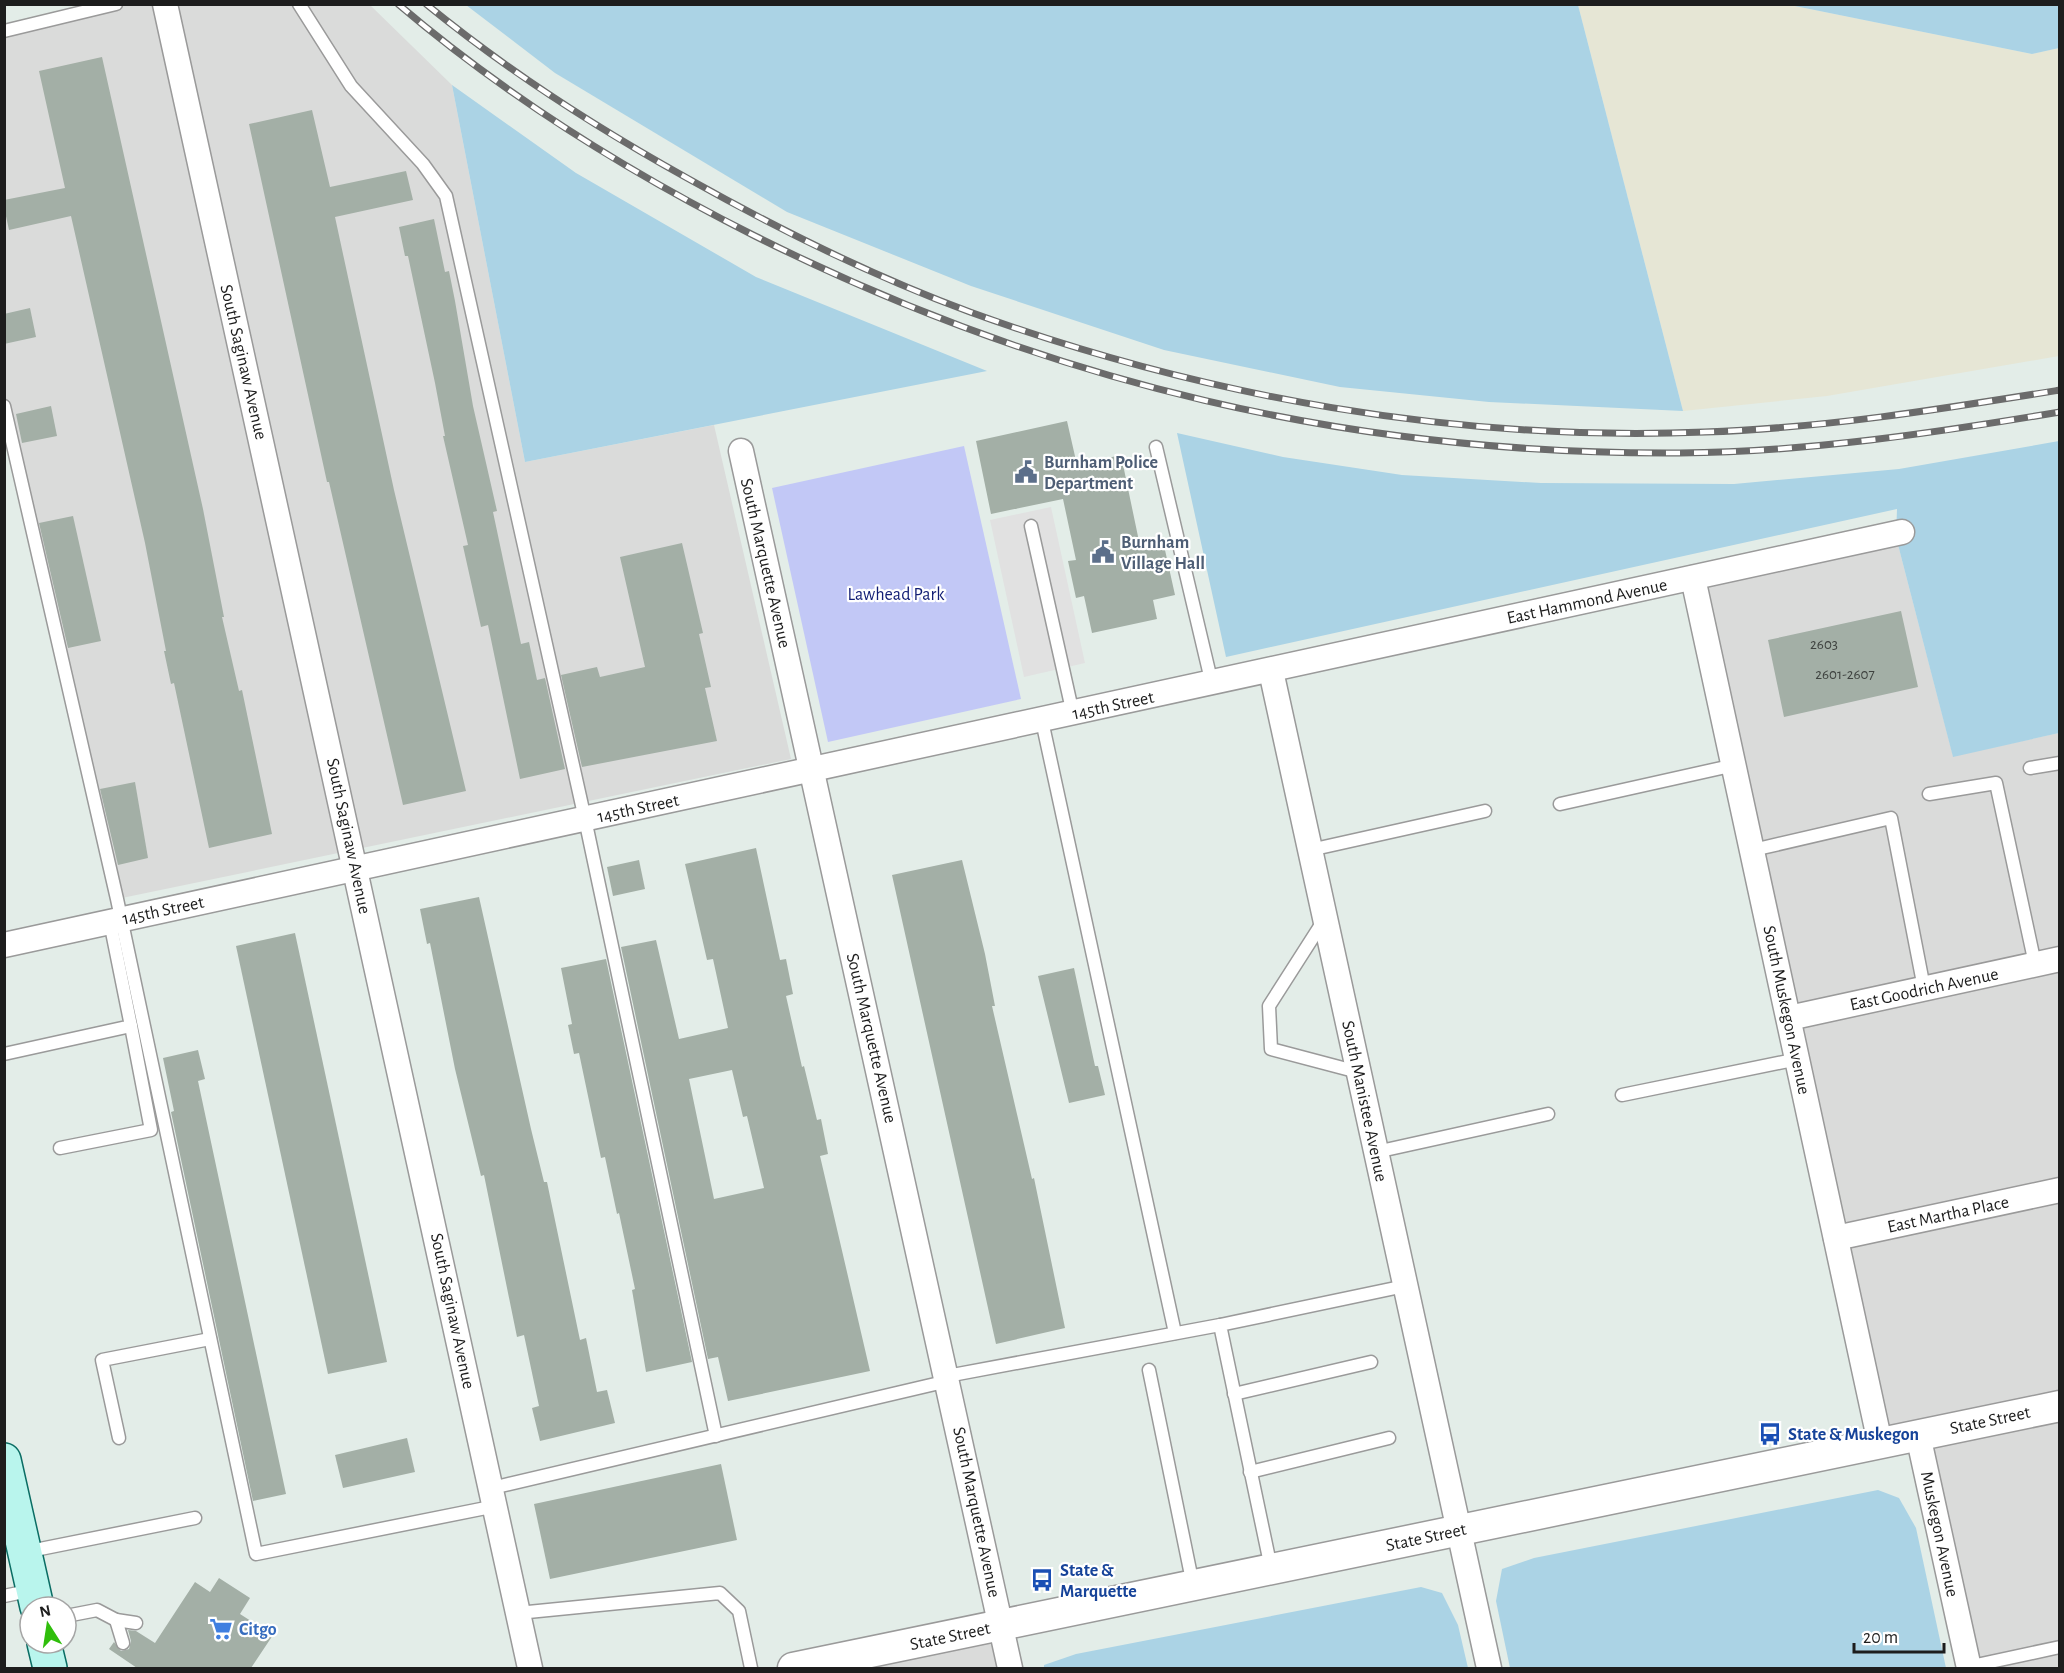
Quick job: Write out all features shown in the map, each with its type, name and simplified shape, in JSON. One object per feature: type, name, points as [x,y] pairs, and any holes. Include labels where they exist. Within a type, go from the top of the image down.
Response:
[{"type":"main road","points":[[4,1460],[25,1552],[25,1595]]},
{"type":"street","name":"South Saginaw Avenue","points":[[165,4],[530,1668]]},
{"type":"street","name":"South Marquette Avenue","points":[[741,451],[948,1379],[1010,1668]]},
{"type":"street","name":"East Hammond Avenue","points":[[1271,671],[1902,532]]},
{"type":"street","name":"South Muskegon Avenue","points":[[1693,578],[1880,1443]]},
{"type":"street","name":"145th Street","points":[[4,945],[1271,671]]},
{"type":"street","name":"South Manistee Avenue","points":[[1271,671],[1489,1668]]},
{"type":"street","name":"East Goodrich Avenue","points":[[1789,1018],[2060,959]]},
{"type":"street","name":"East Martha Place","points":[[1836,1238],[2060,1190]]},
{"type":"street","name":"State Street","points":[[792,1668],[2060,1406]]},
{"type":"street","name":"Muskegon Avenue","points":[[1918,1435],[1967,1668]]},
{"type":"lane","points":[[4,31],[93,7],[116,4]]},
{"type":"lane","points":[[299,4],[351,86],[423,164],[446,196],[585,819],[716,1436]]},
{"type":"lane","points":[[4,406],[115,921],[256,1554],[494,1497],[716,1436],[948,1379],[1405,1286]]},
{"type":"lane","points":[[1156,447],[1212,684]]},
{"type":"lane","points":[[1031,526],[1073,714]]},
{"type":"lane","points":[[1042,721],[1175,1333]]},
{"type":"lane","points":[[2030,768],[2060,763]]},
{"type":"lane","points":[[1560,804],[1735,765]]},
{"type":"lane","points":[[1929,794],[1996,783],[2035,964]]},
{"type":"lane","points":[[1310,850],[1485,811]]},
{"type":"lane","points":[[1753,850],[1891,818],[1924,988]]},
{"type":"lane","points":[[1325,918],[1269,1006],[1270,1049],[1358,1072]]},
{"type":"lane","points":[[60,1148],[151,1130],[130,1026],[115,921]]},
{"type":"lane","points":[[4,1054],[130,1026]]},
{"type":"lane","points":[[1622,1095],[1798,1059]]},
{"type":"lane","points":[[1376,1152],[1548,1114]]},
{"type":"lane","points":[[1220,1325],[1271,1569]]},
{"type":"lane","points":[[119,1438],[102,1360],[210,1340]]},
{"type":"lane","points":[[1234,1394],[1371,1362]]},
{"type":"lane","points":[[1149,1370],[1194,1585]]},
{"type":"lane","points":[[1250,1472],[1389,1437]]},
{"type":"lane","points":[[25,1552],[195,1518]]},
{"type":"lane","points":[[518,1612],[720,1593],[739,1611],[751,1668]]},
{"type":"lane","points":[[78,1614],[97,1610],[116,1620],[136,1623]]},
{"type":"lane","points":[[116,1620],[123,1643]]},
{"type":"lane","points":[[1967,1668],[2060,1647]]},
{"type":"shaded area","points":[[116,5],[370,5],[452,85],[525,462],[714,425],[791,759],[117,899],[5,406],[4,31]]},
{"type":"shaded area","points":[[466,5],[1578,5],[1683,411],[1489,402],[1340,387],[1164,350],[971,286],[787,212],[555,73]]},
{"type":"shaded area","points":[[1578,5],[1790,5],[2032,54],[2059,48],[2059,356],[1827,396],[1683,411]]},
{"type":"shaded area","points":[[1790,5],[2059,5],[2059,48],[2032,54]]},
{"type":"shaded area","points":[[452,85],[576,173],[756,277],[987,371],[525,462]]},
{"type":"shaded area","points":[[1177,433],[1283,457],[1402,475],[1541,483],[1734,484],[1899,469],[2059,441],[2059,733],[1953,757],[1896,537],[1897,509],[1226,657]]},
{"type":"shaded area","points":[[1051,507],[1085,663],[1024,677],[990,520]]},
{"type":"shaded area","points":[[1896,537],[1953,756],[2059,733],[2059,1668],[1962,1668],[1918,1435],[1880,1443],[1695,579]]},
{"type":"shaded area","points":[[1878,1490],[1899,1498],[1916,1528],[1946,1668],[1510,1668],[1496,1601],[1502,1569],[1534,1558]]},
{"type":"shaded area","points":[[1421,1587],[1442,1593],[1458,1625],[1468,1668],[1044,1668],[1044,1665],[1076,1654]]},
{"type":"shaded area","points":[[1001,1625],[1010,1668],[792,1668]]},
{"type":"green space","name":"Lawhead Park","points":[[964,446],[1021,699],[828,742],[772,488]]},
{"type":"building","points":[[102,57],[203,509],[224,617],[222,617],[239,691],[242,690],[272,834],[209,848],[174,683],[171,684],[164,651],[166,651],[145,543],[71,216],[9,230],[4,207],[4,200],[65,188],[39,71]]},
{"type":"building","points":[[312,110],[330,187],[406,171],[413,200],[335,217],[394,490],[466,791],[403,805],[329,482],[327,482],[249,124]]},
{"type":"building","points":[[434,219],[445,272],[449,271],[473,406],[497,511],[493,512],[521,644],[529,642],[537,680],[545,678],[565,769],[520,779],[488,625],[481,627],[463,546],[468,545],[443,436],[445,436],[435,383],[408,256],[405,256],[399,227]]},
{"type":"building","points":[[30,308],[36,337],[4,344],[4,314]]},
{"type":"building","points":[[51,406],[57,436],[22,443],[16,414]]},
{"type":"building","points":[[1067,421],[1077,465],[1121,455],[1140,546],[1163,541],[1175,595],[1153,600],[1157,619],[1092,633],[1084,596],[1076,598],[1068,561],[1076,560],[1063,499],[991,514],[976,441]]},
{"type":"building","points":[[73,516],[101,641],[68,648],[39,523]]},
{"type":"building","points":[[682,543],[703,633],[699,634],[711,687],[705,688],[717,741],[582,767],[561,675],[597,667],[600,677],[645,667],[620,557]]},
{"type":"building","points":[[1901,611],[1918,687],[1784,717],[1768,640]]},
{"type":"building","points":[[135,782],[148,858],[118,865],[100,789]]},
{"type":"building","points":[[756,848],[780,960],[786,959],[793,994],[786,996],[802,1067],[804,1066],[817,1120],[821,1119],[828,1154],[820,1156],[870,1371],[728,1401],[718,1357],[708,1359],[621,947],[656,940],[679,1039],[728,1028],[713,959],[707,960],[685,864]],"holes":[[[732,1070],[743,1117],[747,1116],[764,1188],[714,1199],[689,1079]]]},
{"type":"building","points":[[639,860],[645,889],[613,896],[607,867]]},
{"type":"building","points":[[962,860],[985,954],[995,1006],[992,1006],[1032,1179],[1034,1178],[1065,1328],[996,1344],[892,875]]},
{"type":"building","points":[[479,897],[531,1129],[544,1182],[547,1182],[580,1340],[586,1338],[597,1392],[607,1390],[615,1423],[540,1441],[532,1408],[539,1406],[524,1335],[517,1337],[484,1175],[481,1176],[455,1069],[430,943],[427,944],[420,909]]},
{"type":"building","points":[[295,933],[387,1362],[328,1374],[236,946]]},
{"type":"building","points":[[606,959],[692,1362],[646,1372],[632,1290],[635,1289],[605,1157],[601,1158],[579,1053],[574,1054],[568,1025],[572,1024],[561,968]]},
{"type":"building","points":[[1074,968],[1095,1066],[1098,1066],[1105,1095],[1069,1103],[1038,976]]},
{"type":"building","points":[[198,1050],[205,1079],[198,1081],[286,1494],[253,1501],[171,1112],[174,1111],[163,1058]]},
{"type":"building","points":[[407,1438],[415,1472],[343,1488],[335,1455]]},
{"type":"building","points":[[721,1464],[737,1540],[550,1579],[534,1504]]},
{"type":"building","name":"Citgo","points":[[219,1578],[250,1598],[240,1614],[273,1635],[251,1668],[137,1668],[109,1649],[114,1642],[121,1651],[129,1649],[131,1641],[128,1630],[136,1631],[155,1643],[195,1582],[210,1592]]},
{"type":"railway","points":[[398,4],[482,70],[570,131],[661,186],[755,236],[866,288],[977,332],[1090,370],[1204,400],[1320,424],[1438,441],[1558,450],[1680,453],[1775,449],[1870,440],[2060,412]]},
{"type":"railway","points":[[426,4],[520,75],[586,118],[721,197],[826,251],[933,298],[1058,342],[1148,368],[1240,390],[1332,408],[1425,421],[1518,429],[1612,433],[1750,430],[1839,422],[2060,390]]},
{"type":"place","name":"Burnham Police Department","points":[[1026,472]]},
{"type":"place","name":"Burnham Village Hall","points":[[1103,552]]},
{"type":"place","name":"State & Muskegon","points":[[1770,1434]]},
{"type":"place","name":"State & Marquette","points":[[1042,1580]]},
{"type":"place","name":"Citgo","points":[[221,1629]]}]
